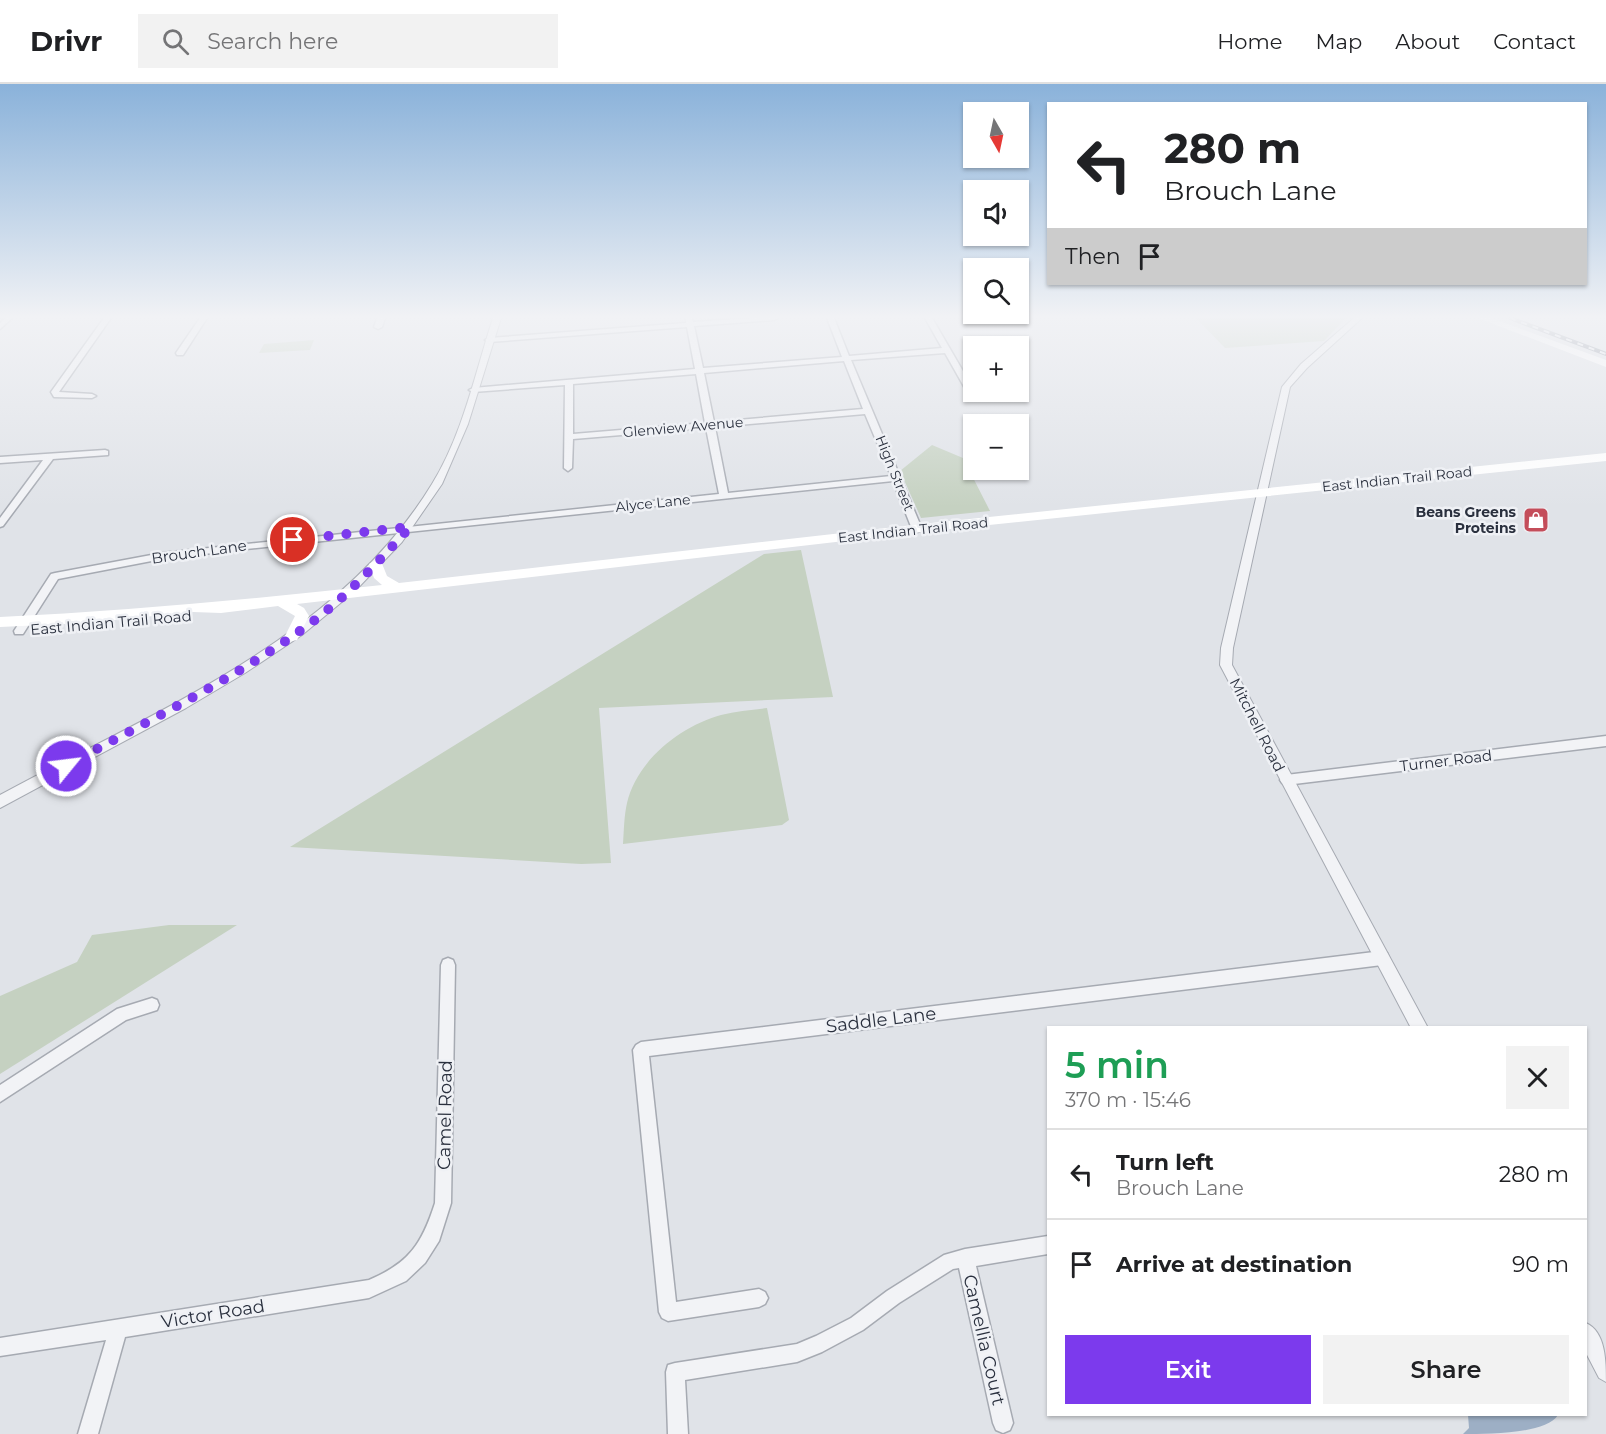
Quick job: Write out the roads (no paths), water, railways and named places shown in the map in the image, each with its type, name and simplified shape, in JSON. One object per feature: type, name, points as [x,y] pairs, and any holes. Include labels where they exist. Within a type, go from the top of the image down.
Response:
[{"type":"main road","name":"East Indian Trail Road","points":[[0,622],[22,626],[137,623],[200,616],[221,608],[917,529],[1606,457]]},
{"type":"main road","points":[[376,564],[380,577],[396,588]]},
{"type":"main road","points":[[280,601],[299,611],[302,616],[292,636]]},
{"type":"main road","name":"East Indian Trail Road","points":[[0,632],[22,626]]},
{"type":"street","points":[[63,381],[55,392],[57,395],[62,397],[92,396]]},
{"type":"street","points":[[0,802],[220,682],[292,636],[347,594],[410,527],[450,458],[476,381]]},
{"type":"street","points":[[473,390],[580,381]]},
{"type":"street","points":[[702,381],[724,495]]},
{"type":"street","name":"High Street","points":[[857,381],[917,529]]},
{"type":"street","name":"Mitchell Road","points":[[1291,381],[1286,387],[1264,493],[1227,648],[1226,665],[1419,1026]]},
{"type":"street","points":[[568,468],[569,382]]},
{"type":"street","name":"Glenview Avenue","points":[[569,437],[869,411]]},
{"type":"street","points":[[0,460],[105,453]]},
{"type":"street","points":[[0,524],[49,458]]},
{"type":"street","name":"Alyce Lane","points":[[410,527],[896,478]]},
{"type":"street","name":"Brouch Lane","points":[[22,626],[55,576],[162,556],[410,527]]},
{"type":"street","name":"Turner Road","points":[[1286,780],[1606,741]]},
{"type":"street","name":"Saddle Lane","points":[[759,1298],[668,1312],[641,1050],[1382,958]]},
{"type":"street","name":"Camel Road","points":[[418,1260],[426,1250],[435,1230],[443,1203],[448,965]]},
{"type":"street","points":[[0,1094],[122,1014],[152,1005]]},
{"type":"street","points":[[678,1434],[675,1372],[797,1353],[822,1343],[857,1324],[893,1297],[950,1261],[1047,1245]]},
{"type":"street","name":"Camellia Court","points":[[965,1258],[1003,1423]]},
{"type":"street","name":"Victor Road","points":[[0,1347],[369,1289],[394,1280],[418,1260]]},
{"type":"street","points":[[88,1434],[117,1328]]},
{"type":"street","points":[[1587,1335],[1606,1371]]},
{"type":"water","points":[[1468,1416],[1557,1416],[1542,1426],[1516,1432],[1463,1434],[1469,1428]]},
{"type":"place","name":"Beans Greens Proteins","points":[[1536,520]]}]
